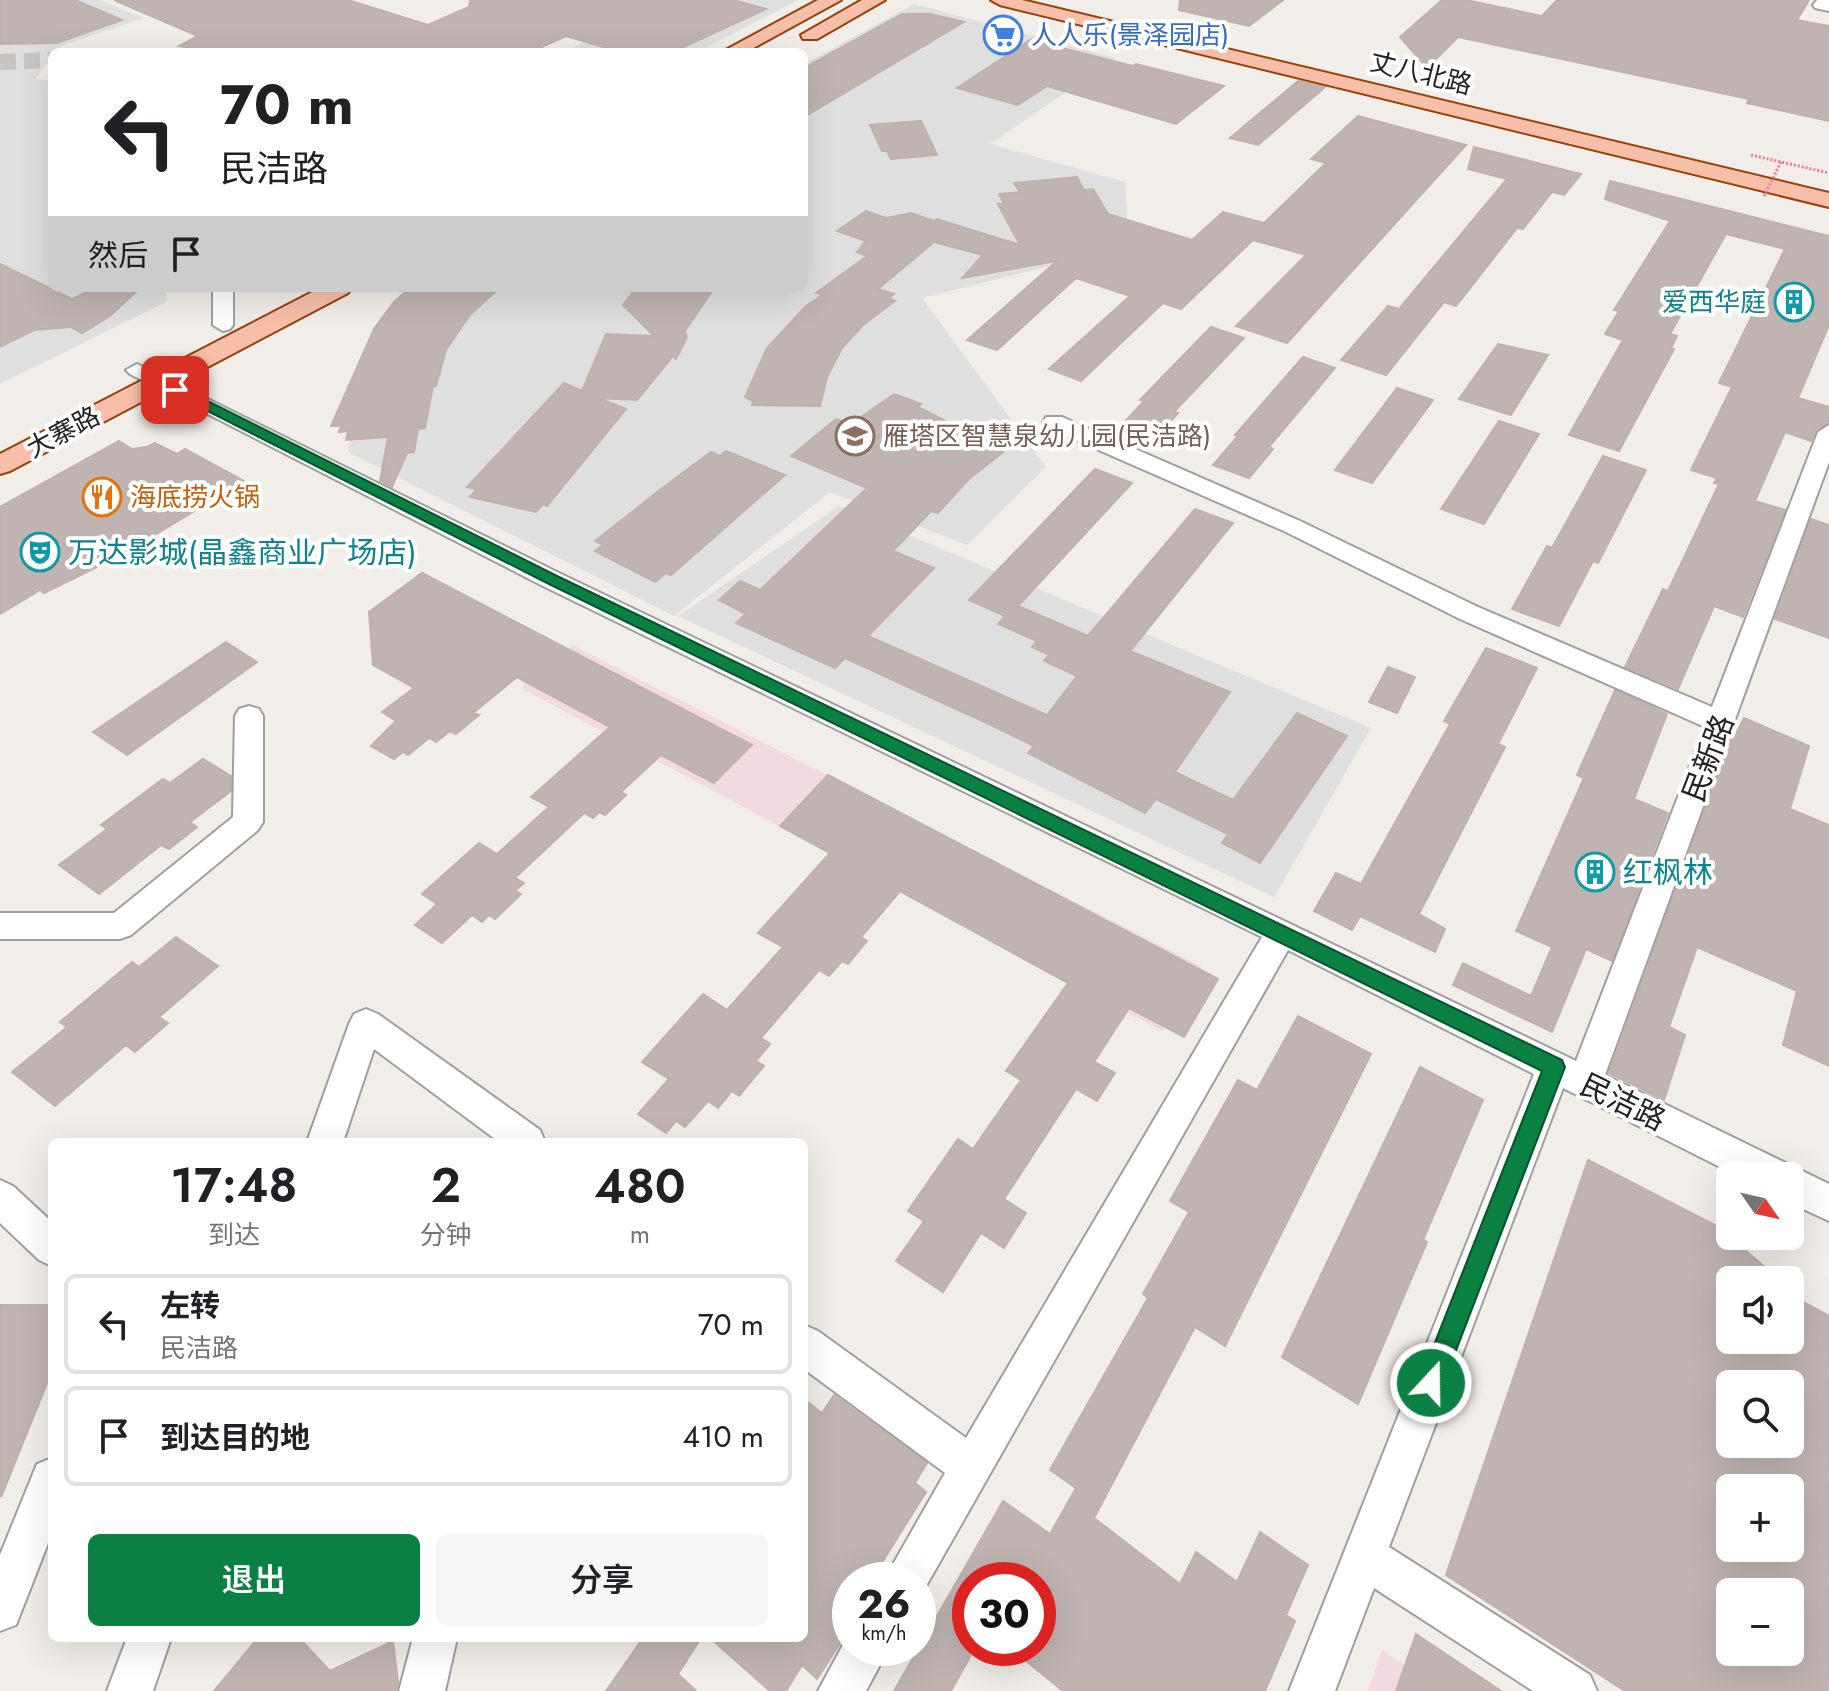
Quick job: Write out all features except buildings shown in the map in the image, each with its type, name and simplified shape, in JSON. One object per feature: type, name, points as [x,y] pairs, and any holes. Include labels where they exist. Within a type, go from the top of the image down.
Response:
[{"type":"main road","points":[[740,48],[832,0]]},
{"type":"main road","points":[[793,45],[876,0]]},
{"type":"main road","name":"丈八北路","points":[[1000,0],[1829,200]]},
{"type":"main road","name":"丈八北路","points":[[1051,0],[1829,185]]},
{"type":"main road","name":"大寨路","points":[[0,465],[148,376],[223,325],[285,292]]},
{"type":"main road","name":"大寨路","points":[[0,442],[330,292]]},
{"type":"street","points":[[1824,0],[1820,5],[1829,7]]},
{"type":"street","points":[[223,292],[223,325]]},
{"type":"street","name":"民洁路","points":[[148,376],[550,579],[1282,932],[1747,1162]]},
{"type":"street","points":[[1054,422],[1292,526],[1469,613],[1722,723]]},
{"type":"street","name":"民新路","points":[[1312,1691],[1364,1556],[1722,723],[1829,432]]},
{"type":"street","points":[[0,926],[120,926],[248,822],[249,716]]},
{"type":"street","points":[[916,1562],[1282,932]]},
{"type":"street","points":[[326,1138],[366,1024],[522,1138]]},
{"type":"street","points":[[1804,1191],[1829,1203]]},
{"type":"street","points":[[0,1198],[48,1243]]},
{"type":"street","points":[[808,1348],[971,1467]]},
{"type":"street","points":[[0,1609],[48,1489]]},
{"type":"street","points":[[1364,1556],[1574,1691]]},
{"type":"street","points":[[130,1691],[148,1642]]},
{"type":"street","points":[[422,1691],[434,1642]]},
{"type":"street","points":[[841,1691],[856,1666]]},
{"type":"path","points":[[1739,153],[1829,173]]},
{"type":"path","points":[[1764,196],[1781,162]]},
{"type":"shaded area","points":[[0,0],[99,0],[144,18],[60,48],[48,48],[48,63],[35,79],[48,80],[48,292],[166,292],[166,302],[0,384]]},
{"type":"shaded area","points":[[673,0],[799,0],[705,48],[572,48]]},
{"type":"shaded area","points":[[914,4],[1116,58],[990,144],[1125,182],[1128,234],[1102,253],[922,298],[1046,467],[967,545],[830,492],[674,616],[348,452],[361,361],[420,292],[808,292],[808,62]]},
{"type":"shaded area","points":[[839,506],[1371,728],[1274,897],[678,616]]},
{"type":"shaded area","points":[[572,645],[1201,966],[1162,1031],[521,688]]},
{"type":"shaded area","points":[[1382,1650],[1442,1691],[1368,1691]]},
{"type":"tunnel","points":[[0,62],[48,60]]},
{"type":"place","name":"人人乐(景泽园店)","points":[[1003,35]]},
{"type":"place","name":"爱西华庭","points":[[1794,302]]},
{"type":"place","name":"雁塔区智慧泉幼儿园(民洁路)","points":[[855,436]]},
{"type":"place","name":"海底捞火锅","points":[[102,497]]},
{"type":"place","name":"万达影城(晶鑫商业广场店)","points":[[40,552]]},
{"type":"place","name":"红枫林","points":[[1595,872]]},
{"type":"route","points":[[175,390],[550,579],[1282,932],[1554,1067],[1431,1383]]}]
